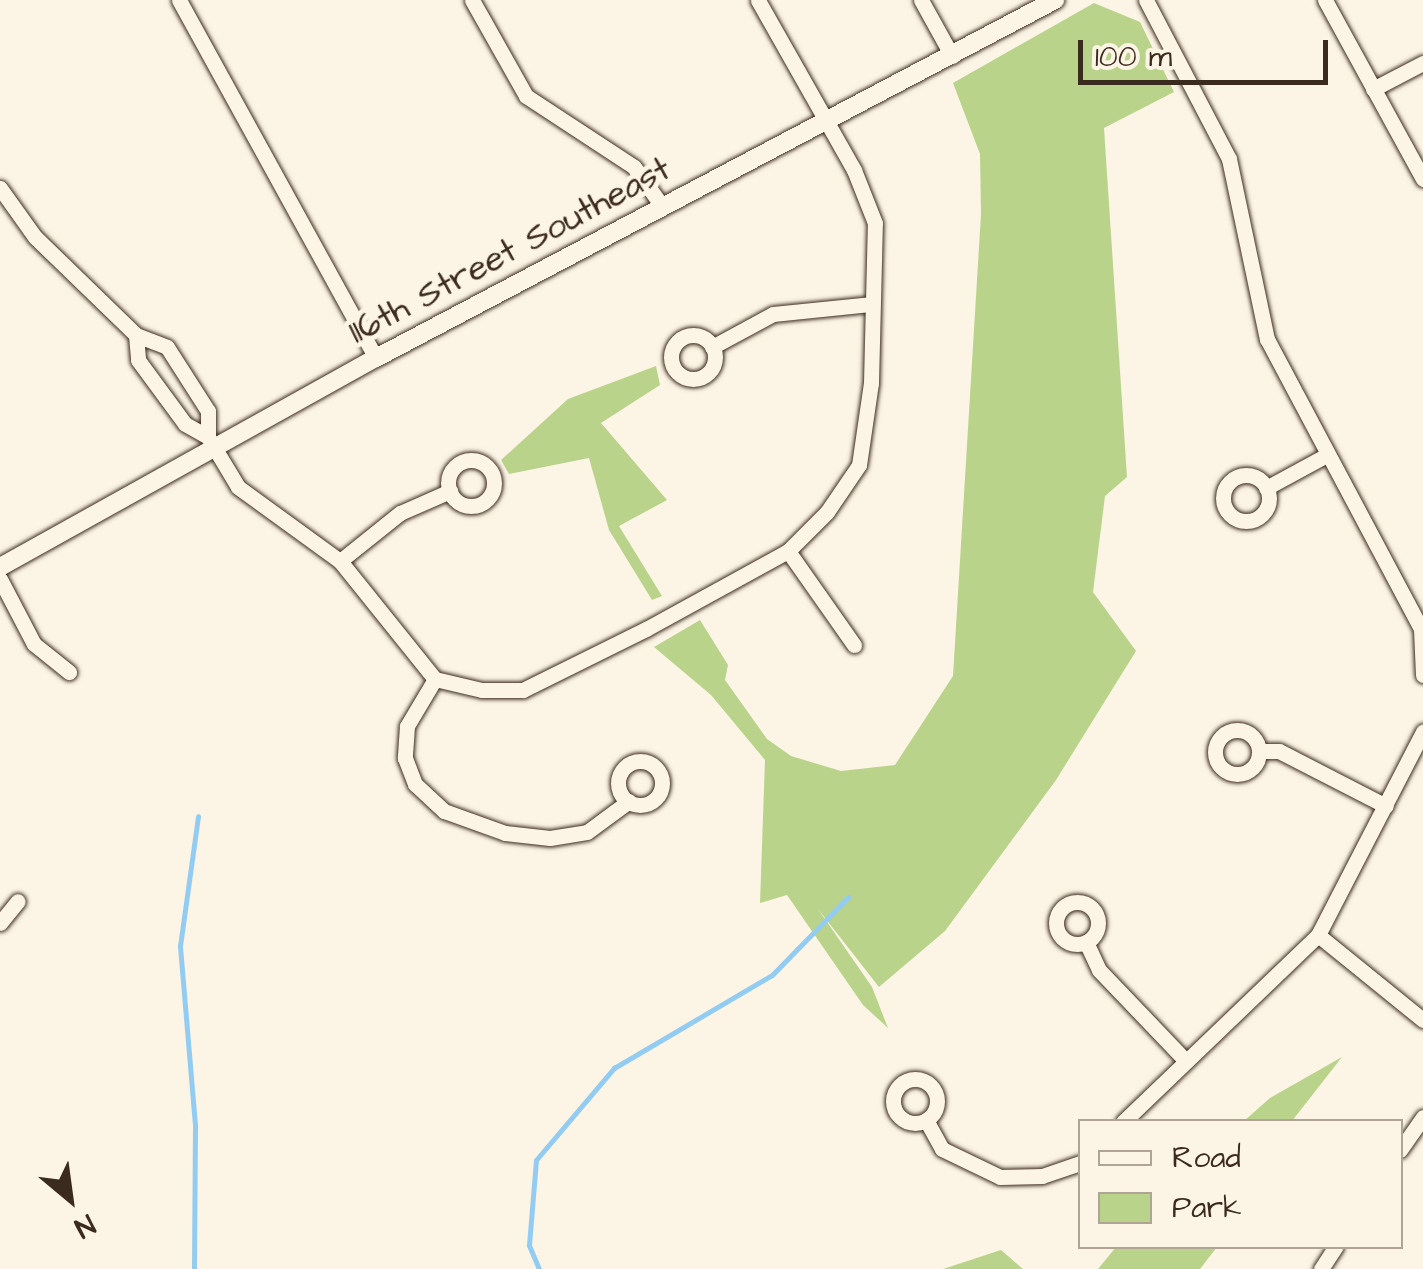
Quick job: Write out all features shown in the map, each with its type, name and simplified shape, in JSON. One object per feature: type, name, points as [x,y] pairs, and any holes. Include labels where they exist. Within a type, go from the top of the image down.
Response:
[{"type":"street","points":[[178,0],[376,358]]},
{"type":"street","points":[[472,0],[526,96],[634,167],[662,206]]},
{"type":"street","points":[[136,336],[138,360],[184,424],[211,442],[238,487],[340,561],[435,679],[482,690],[524,690],[788,551],[827,512],[859,466],[871,383],[875,223],[829,122],[758,0]]},
{"type":"street","points":[[921,0],[952,56]]},
{"type":"street","name":"116th Street Southeast","points":[[0,567],[211,442],[829,122],[1055,0]]},
{"type":"street","points":[[1146,0],[1229,159],[1267,339],[1325,456],[1422,629],[1423,675]]},
{"type":"street","points":[[1325,0],[1423,179]]},
{"type":"street","points":[[1373,89],[1423,63]]},
{"type":"street","points":[[0,188],[34,237],[136,336],[168,348],[208,411],[211,442]]},
{"type":"street","points":[[712,346],[773,314],[872,304]]},
{"type":"street","points":[[1266,488],[1325,456]]},
{"type":"street","points":[[340,561],[368,534],[450,492]]},
{"type":"street","points":[[788,551],[854,645]]},
{"type":"street","points":[[0,578],[34,644],[69,672]]},
{"type":"street","points":[[435,679],[407,726],[404,758],[415,784],[444,811],[505,834],[550,838],[587,832],[628,801]]},
{"type":"street","points":[[1127,1119],[1318,934],[1423,732]]},
{"type":"street","points":[[1259,752],[1279,752],[1386,806]]},
{"type":"street","points":[[0,923],[18,902]]},
{"type":"street","points":[[1318,934],[1423,1020]]},
{"type":"street","points":[[1086,942],[1099,970],[1186,1061]]},
{"type":"street","points":[[1403,1146],[1423,1117]]},
{"type":"street","points":[[926,1120],[942,1149],[1000,1176],[1042,1176],[1078,1164]]},
{"type":"green space","points":[[1094,3],[1140,22],[1174,92],[1104,128],[1127,477],[1105,496],[1093,592],[1136,651],[1056,780],[945,931],[879,987],[818,909],[872,987],[888,1028],[863,1005],[787,895],[760,903],[765,760],[711,695],[654,647],[700,620],[728,665],[725,680],[767,739],[791,756],[841,771],[895,765],[953,676],[981,214],[980,154],[953,83]]},
{"type":"green space","points":[[656,366],[660,385],[601,423],[667,500],[619,526],[662,596],[652,600],[609,530],[589,458],[509,474],[501,460],[568,399]]},
{"type":"green space","points":[[1342,1057],[1294,1119],[1246,1119],[1270,1098]]},
{"type":"green space","points":[[1114,1249],[1215,1249],[1200,1269],[1098,1269]]},
{"type":"green space","points":[[1001,1250],[1023,1269],[943,1269]]},
{"type":"waterway","points":[[194,1269],[195,1125],[180,946],[198,816]]},
{"type":"waterway","points":[[539,1269],[529,1245],[536,1160],[614,1068],[772,975],[848,897]]}]
